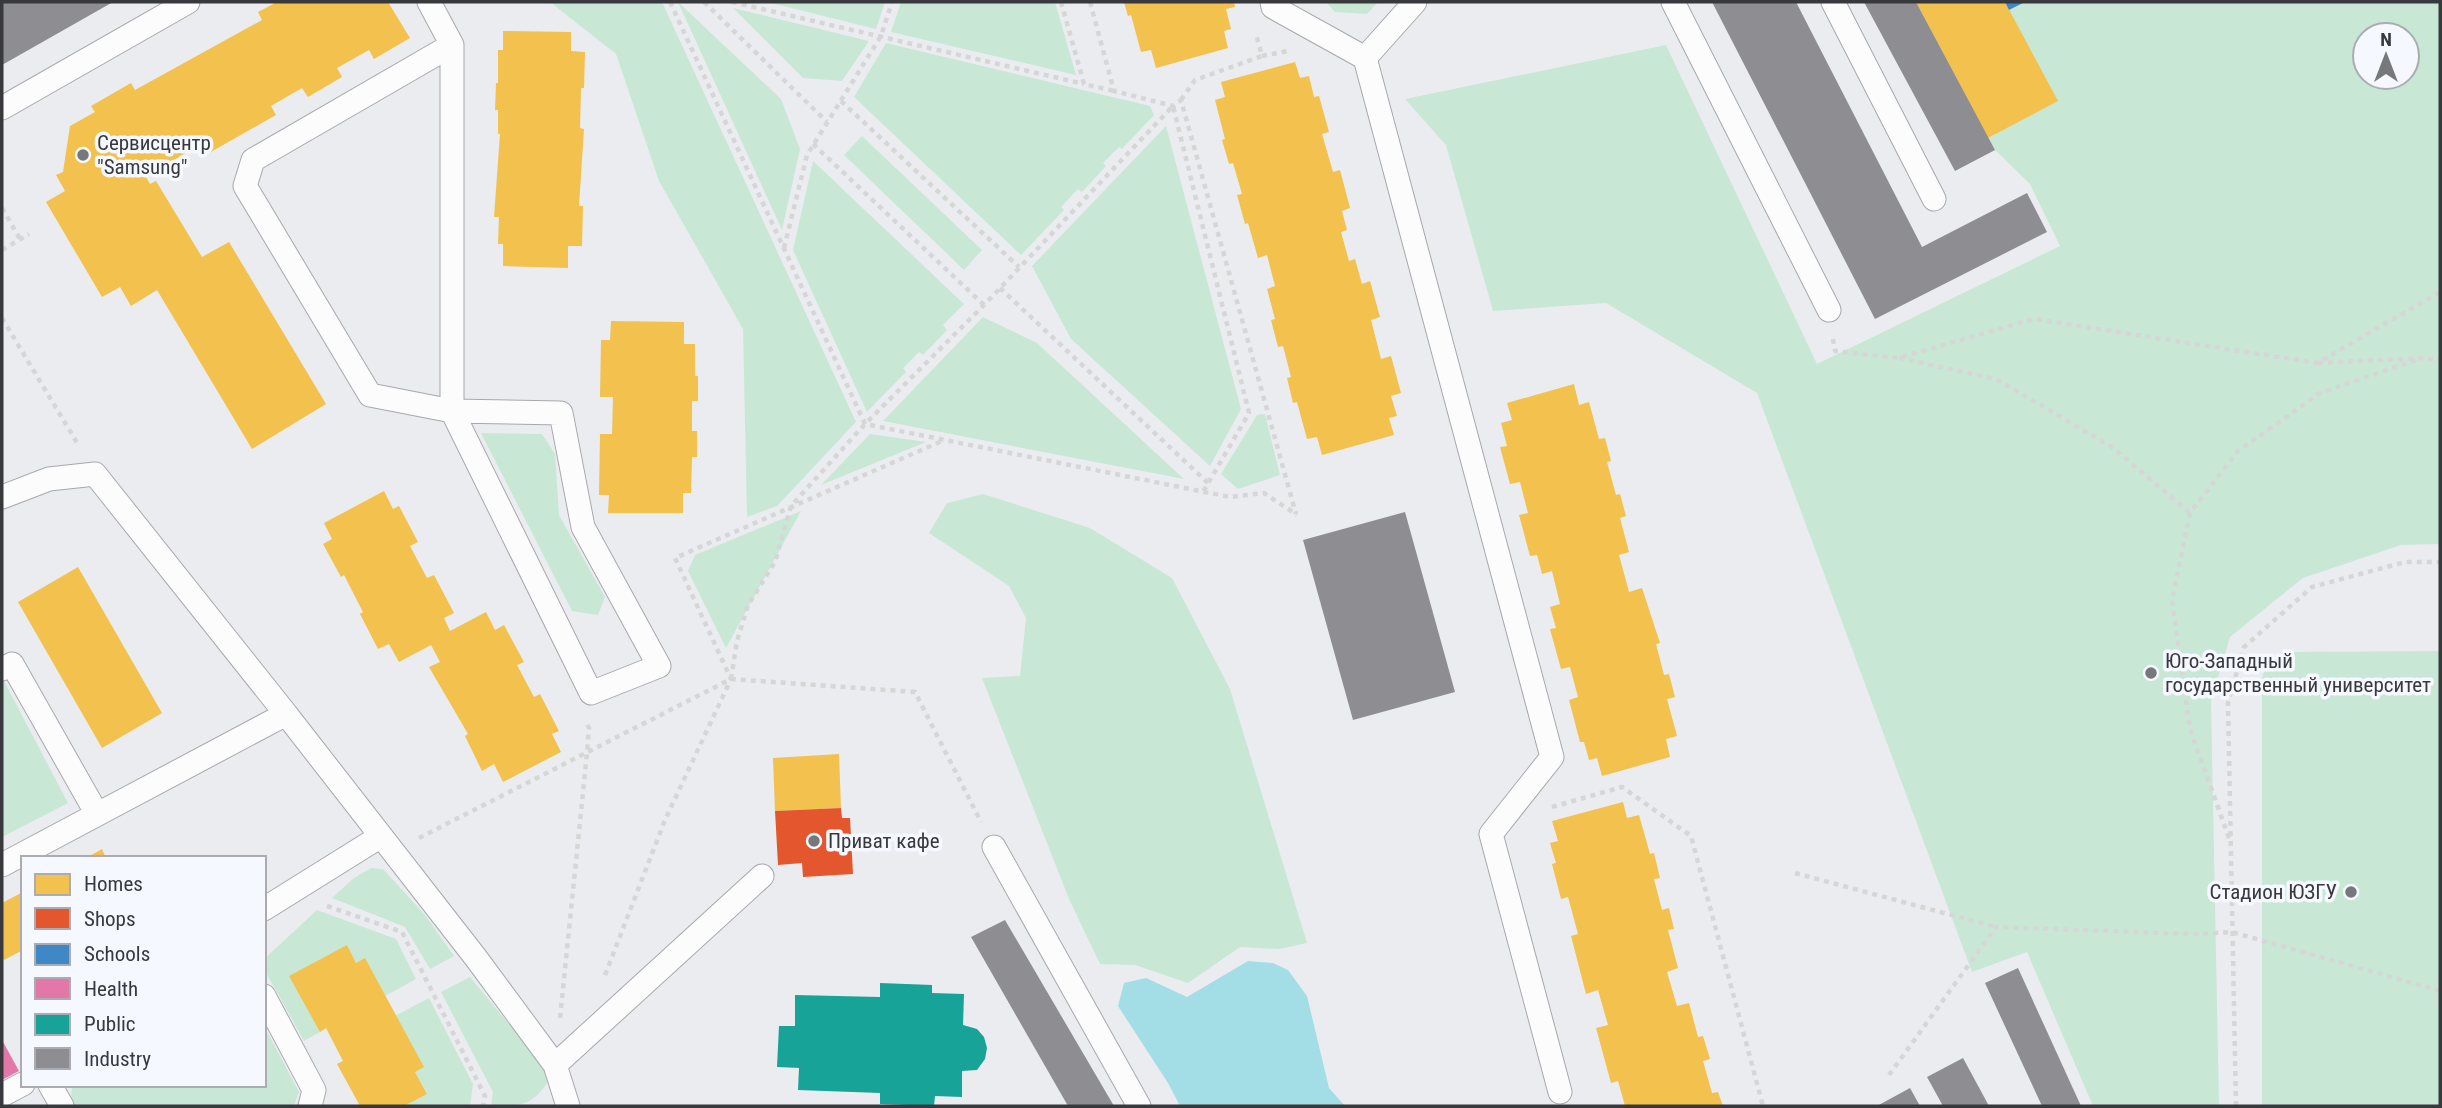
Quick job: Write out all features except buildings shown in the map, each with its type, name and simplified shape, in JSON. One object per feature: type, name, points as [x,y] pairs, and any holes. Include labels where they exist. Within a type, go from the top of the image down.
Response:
[{"type":"lane","points":[[2,108],[188,2]]},
{"type":"lane","points":[[429,2],[452,45],[452,411],[591,693],[659,666],[583,527],[561,413],[452,411],[370,395],[245,186],[253,160],[452,45]]},
{"type":"lane","points":[[1272,2],[1273,7],[1365,58],[1552,757],[1491,834],[1560,1092]]},
{"type":"lane","points":[[1365,58],[1415,2]]},
{"type":"lane","points":[[1672,2],[1829,310]]},
{"type":"lane","points":[[1833,2],[1934,199]]},
{"type":"lane","points":[[2,497],[49,479],[95,474],[387,843],[555,1065],[568,1106]]},
{"type":"lane","points":[[2,669],[12,663],[97,814]]},
{"type":"lane","points":[[2,865],[286,714]]},
{"type":"lane","points":[[266,908],[387,843]]},
{"type":"lane","points":[[993,847],[1139,1106]]},
{"type":"lane","points":[[555,1065],[762,876]]},
{"type":"lane","points":[[266,1000],[314,1090],[310,1106]]},
{"type":"lane","points":[[2,1095],[21,1085]]},
{"type":"lane","points":[[51,1087],[62,1106]]},
{"type":"path","points":[[670,2],[865,424]]},
{"type":"path","points":[[704,2],[827,122]]},
{"type":"path","points":[[732,2],[1173,106]]},
{"type":"path","points":[[784,248],[807,155],[881,36],[892,2]]},
{"type":"path","points":[[1061,2],[1084,84]]},
{"type":"path","points":[[1090,2],[1114,91]]},
{"type":"path","points":[[599,987],[665,820],[731,679],[737,641],[748,606],[775,562],[791,506],[865,424],[984,305],[1181,100],[1195,80],[1262,55],[1254,29]]},
{"type":"path","points":[[865,424],[1230,497],[1264,493],[1297,515],[1181,100]]},
{"type":"path","points":[[841,101],[1020,267]]},
{"type":"path","points":[[1173,106],[1249,413],[1203,492]]},
{"type":"path","points":[[813,144],[984,305]]},
{"type":"path","points":[[2,208],[20,239]]},
{"type":"path","points":[[2,250],[29,234]]},
{"type":"path","points":[[1000,288],[1208,483]]},
{"type":"path","points":[[2317,363],[2440,292]]},
{"type":"path","points":[[1829,310],[1835,351],[1898,358],[1996,379],[2112,447],[2190,513]]},
{"type":"path","points":[[2,318],[95,474]]},
{"type":"path","points":[[1898,358],[2034,318],[2317,363],[2422,358],[2440,360]]},
{"type":"path","points":[[2231,841],[2190,729],[2172,600],[2190,513],[2238,451],[2320,393],[2422,358]]},
{"type":"path","points":[[731,679],[675,558],[943,441]]},
{"type":"path","points":[[2236,1106],[2228,703],[2244,647],[2312,587],[2405,562],[2440,562]]},
{"type":"path","points":[[387,843],[587,753],[731,679],[915,692],[993,847]]},
{"type":"path","points":[[555,1065],[587,753],[589,728],[583,716]]},
{"type":"path","points":[[1548,808],[1622,787],[1691,836],[1763,1106]]},
{"type":"path","points":[[1795,873],[1996,927],[2192,934],[2232,932],[2440,990]]},
{"type":"path","points":[[290,893],[402,932],[485,1096],[483,1106]]},
{"type":"path","points":[[1889,1075],[1996,927]]},
{"type":"green space","points":[[550,2],[662,2],[856,422],[777,506],[747,517],[743,329],[659,181],[616,54]]},
{"type":"green space","points":[[678,2],[781,99],[800,149],[782,230]]},
{"type":"green space","points":[[767,2],[885,2],[876,29]]},
{"type":"green space","points":[[901,2],[1055,2],[1076,75],[891,32]]},
{"type":"green space","points":[[1326,2],[1378,2],[1367,14],[1335,12]]},
{"type":"green space","name":"Юго-Западный государственный университет","points":[[2025,2],[2440,2],[2440,544],[2401,545],[2303,578],[2230,637],[2211,701],[2219,1106],[2093,1106],[2027,952],[1972,972],[1757,393],[1606,303],[1493,311],[1446,145],[1405,99],[1666,45],[1817,364],[2060,246],[2030,184],[1995,150],[1988,138],[2057,101],[2009,10]]},
{"type":"green space","points":[[733,8],[869,41],[842,81],[803,78]]},
{"type":"green space","points":[[886,43],[1150,106],[1154,115],[1122,149],[1119,147],[1103,163],[1106,166],[1082,192],[1078,189],[1061,207],[1064,210],[1021,255],[854,97]]},
{"type":"green space","points":[[1166,126],[1241,409],[1210,466],[1071,339],[1032,266]]},
{"type":"green space","points":[[862,136],[982,250],[964,270],[844,155]]},
{"type":"green space","points":[[813,161],[964,304],[943,325],[947,330],[923,355],[919,352],[903,368],[906,372],[867,412],[793,250]]},
{"type":"green space","points":[[983,317],[1037,343],[1184,479],[883,421]]},
{"type":"green space","points":[[1265,414],[1280,475],[1238,489],[1221,474],[1257,415]]},
{"type":"green space","points":[[481,433],[542,434],[555,454],[559,515],[605,597],[598,615],[572,611]]},
{"type":"green space","points":[[870,434],[926,442],[821,485]]},
{"type":"green space","points":[[983,494],[1090,528],[1172,578],[1230,689],[1307,943],[1279,949],[1240,947],[1188,983],[1135,965],[1100,964],[1069,899],[982,678],[1020,676],[1026,618],[1009,586],[929,533],[947,503]]},
{"type":"green space","points":[[801,511],[726,648],[688,571],[695,555]]},
{"type":"green space","name":"Стадион ЮЗГУ","points":[[2440,651],[2440,1106],[2262,1106],[2262,678],[2267,663],[2287,652]]},
{"type":"green space","points":[[4,681],[68,803],[2,837],[2,682]]},
{"type":"green space","points":[[371,868],[383,869],[425,915],[454,956],[430,969],[405,927],[332,898],[354,878]]},
{"type":"green space","points":[[317,910],[396,939],[416,979],[385,996],[365,959],[356,963],[346,945],[320,1032],[304,1041],[266,973],[266,957]]},
{"type":"green space","points":[[470,977],[545,1068],[547,1083],[535,1097],[523,1104],[491,1106],[493,1092],[441,992]]},
{"type":"green space","points":[[429,998],[473,1084],[470,1106],[404,1106],[427,1093],[415,1072],[395,1016]]},
{"type":"green space","points":[[266,1030],[299,1092],[294,1106],[75,1106],[71,1099],[72,1087],[266,1087]]},
{"type":"water","points":[[1248,961],[1273,963],[1288,970],[1307,996],[1329,1088],[1345,1106],[1180,1106],[1118,1006],[1124,983],[1146,978],[1187,997]]},
{"type":"place","name":"Сервисцентр \"Samsung\"","points":[[83,155]]},
{"type":"place","name":"Юго-Западный государственный университет","points":[[2151,673]]},
{"type":"place","name":"Приват кафе","points":[[814,841]]},
{"type":"place","name":"Стадион ЮЗГУ","points":[[2351,892]]}]
